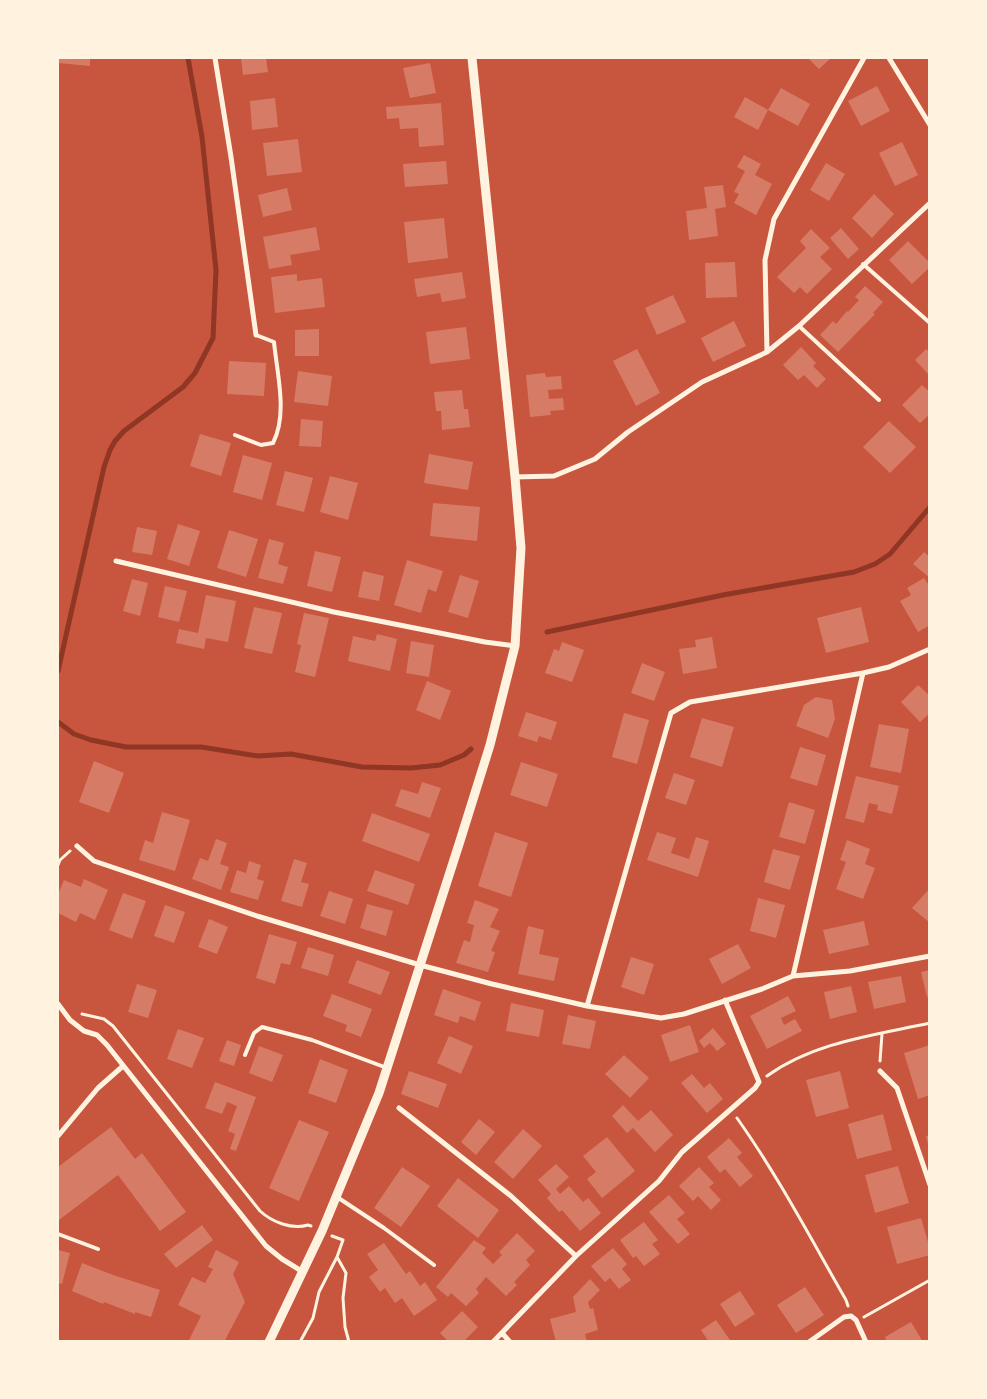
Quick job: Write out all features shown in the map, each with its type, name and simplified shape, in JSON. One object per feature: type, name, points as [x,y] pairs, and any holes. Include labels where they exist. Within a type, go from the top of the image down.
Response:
[{"type":"street","points":[[215,58],[256,335]]},
{"type":"street","points":[[269,1342],[304,1272],[337,1197],[387,1068],[490,745],[516,646],[521,548],[472,58]]},
{"type":"street","points":[[767,352],[765,260],[774,220],[864,58]]},
{"type":"street","points":[[889,58],[930,125]]},
{"type":"street","points":[[515,477],[554,476],[595,458],[628,432],[702,382],[767,352],[799,326],[930,203]]},
{"type":"street","points":[[116,561],[334,612],[485,642],[516,646]]},
{"type":"street","points":[[586,1006],[671,713],[690,702],[889,667],[930,649]]},
{"type":"street","points":[[792,976],[863,673]]},
{"type":"street","points":[[77,846],[94,861],[257,916],[420,965],[586,1006],[661,1018],[684,1014],[762,989],[792,976],[850,971],[930,956]]},
{"type":"street","points":[[493,1342],[576,1256],[659,1181],[682,1152],[755,1088],[759,1082],[725,1000]]},
{"type":"street","points":[[58,1005],[77,1026],[84,1031],[97,1035],[266,1246],[282,1259],[304,1272]]},
{"type":"street","points":[[58,1136],[98,1088],[123,1066]]},
{"type":"street","points":[[880,1071],[897,1088],[930,1184]]},
{"type":"street","points":[[399,1108],[511,1196],[576,1256]]},
{"type":"street","points":[[809,1342],[844,1317],[851,1316],[856,1320],[866,1342]]},
{"type":"street","points":[[502,1332],[510,1342]]},
{"type":"lane","points":[[863,264],[930,323]]},
{"type":"lane","points":[[799,326],[879,400]]},
{"type":"lane","points":[[235,434],[261,445],[274,443],[279,433],[282,415],[274,342],[256,335]]},
{"type":"lane","points":[[245,1056],[254,1033],[262,1027],[312,1040],[387,1068]]},
{"type":"lane","points":[[337,1197],[384,1228],[434,1265]]},
{"type":"lane","points":[[58,1234],[98,1249]]},
{"type":"path","points":[[58,866],[60,860],[77,846]]},
{"type":"path","points":[[58,1005],[92,1018],[104,1019],[113,1026],[268,1219],[300,1228],[308,1225]]},
{"type":"path","points":[[759,1082],[781,1066],[837,1044],[930,1023]]},
{"type":"path","points":[[880,1071],[882,1034]]},
{"type":"path","points":[[731,1109],[758,1148],[796,1213],[846,1300],[851,1316],[865,1317],[930,1280]]},
{"type":"path","points":[[300,1342],[313,1318],[319,1292],[337,1257],[343,1240]]},
{"type":"path","points":[[337,1257],[346,1273],[343,1298],[345,1327],[349,1342]]},
{"type":"building","points":[[58,58],[90,58],[90,66],[58,63]]},
{"type":"building","points":[[241,58],[266,58],[268,72],[243,75]]},
{"type":"building","points":[[808,58],[831,58],[819,69]]},
{"type":"building","points":[[430,63],[436,93],[410,98],[403,68]]},
{"type":"building","points":[[877,86],[890,111],[861,126],[848,101]]},
{"type":"building","points":[[781,88],[810,104],[798,126],[768,110]]},
{"type":"building","points":[[745,97],[768,110],[758,130],[734,117]]},
{"type":"building","points":[[275,98],[278,127],[252,130],[250,101]]},
{"type":"building","points":[[441,103],[444,145],[419,147],[418,128],[400,129],[399,118],[387,119],[386,107]]},
{"type":"building","points":[[298,139],[302,172],[267,176],[263,143]]},
{"type":"building","points":[[902,142],[918,175],[895,186],[879,153]]},
{"type":"building","points":[[744,155],[761,164],[755,175],[772,184],[756,215],[734,203],[739,194],[734,192],[745,171],[737,167]]},
{"type":"building","points":[[446,161],[448,184],[405,187],[403,164]]},
{"type":"building","points":[[826,163],[845,174],[829,201],[810,190]]},
{"type":"building","points":[[723,185],[726,207],[715,209],[718,236],[689,240],[686,211],[707,208],[704,187]]},
{"type":"building","points":[[287,188],[292,210],[263,217],[258,195]]},
{"type":"building","points":[[874,194],[894,214],[872,238],[852,218]]},
{"type":"building","points":[[444,218],[448,258],[408,263],[404,222]]},
{"type":"building","points":[[316,227],[320,250],[290,255],[292,265],[269,269],[263,237]]},
{"type":"building","points":[[841,228],[859,249],[848,259],[830,238]]},
{"type":"building","points":[[811,229],[830,248],[820,257],[832,269],[807,294],[800,287],[794,293],[777,277],[806,248],[800,241]]},
{"type":"building","points":[[908,241],[930,263],[930,267],[912,284],[889,260]]},
{"type":"building","points":[[735,262],[737,297],[706,298],[705,263]]},
{"type":"building","points":[[462,272],[466,298],[442,302],[440,293],[417,297],[414,279]]},
{"type":"building","points":[[297,274],[297,281],[322,278],[325,307],[275,313],[271,277]]},
{"type":"building","points":[[865,286],[883,302],[873,313],[875,314],[838,352],[820,335],[833,321],[836,324],[848,312],[859,300],[855,297]]},
{"type":"building","points":[[673,295],[686,322],[657,335],[645,308]]},
{"type":"building","points":[[734,321],[746,346],[713,362],[701,338]]},
{"type":"building","points":[[466,327],[470,359],[430,364],[426,332]]},
{"type":"building","points":[[319,329],[319,356],[295,356],[295,330]]},
{"type":"building","points":[[801,347],[816,363],[813,366],[826,379],[817,388],[804,375],[798,380],[783,365]]},
{"type":"building","points":[[637,349],[660,393],[636,406],[613,361]]},
{"type":"building","points":[[926,349],[930,353],[930,376],[915,360]]},
{"type":"building","points":[[229,361],[266,363],[264,396],[227,394]]},
{"type":"building","points":[[298,371],[332,376],[328,406],[294,402]]},
{"type":"building","points":[[545,373],[546,377],[561,376],[562,389],[548,390],[549,399],[563,398],[564,410],[550,411],[551,415],[530,417],[526,375]]},
{"type":"building","points":[[922,385],[930,392],[930,414],[920,423],[902,405]]},
{"type":"building","points":[[462,390],[464,409],[468,409],[470,427],[442,430],[441,411],[436,411],[434,392]]},
{"type":"building","points":[[301,419],[323,421],[321,447],[299,446]]},
{"type":"building","points":[[889,421],[916,447],[890,473],[863,447]]},
{"type":"building","points":[[200,434],[231,443],[221,476],[190,466]]},
{"type":"building","points":[[429,454],[473,462],[468,490],[424,483]]},
{"type":"building","points":[[243,455],[272,463],[262,500],[233,492]]},
{"type":"building","points":[[285,471],[313,478],[304,512],[276,505]]},
{"type":"building","points":[[330,476],[358,483],[348,520],[320,512]]},
{"type":"building","points":[[433,503],[480,507],[477,541],[430,536]]},
{"type":"building","points":[[178,524],[200,531],[189,566],[167,559]]},
{"type":"building","points":[[137,527],[157,531],[152,555],[132,552]]},
{"type":"building","points":[[229,530],[258,539],[246,577],[217,568]]},
{"type":"building","points":[[269,539],[284,543],[278,564],[288,567],[283,584],[258,578]]},
{"type":"building","points":[[315,551],[341,557],[332,592],[307,586]]},
{"type":"building","points":[[924,552],[930,557],[930,578],[913,564]]},
{"type":"building","points":[[407,560],[443,571],[436,592],[428,589],[421,613],[394,605]]},
{"type":"building","points":[[363,571],[384,576],[379,601],[358,597]]},
{"type":"building","points":[[460,575],[479,581],[468,618],[448,612]]},
{"type":"building","points":[[924,578],[930,587],[930,625],[918,632],[900,601],[911,595],[907,588]]},
{"type":"building","points":[[132,579],[148,583],[140,616],[123,611]]},
{"type":"building","points":[[165,586],[187,591],[179,622],[158,617]]},
{"type":"building","points":[[206,595],[236,601],[228,642],[206,638],[204,649],[176,643],[179,629],[198,633]]},
{"type":"building","points":[[254,607],[282,613],[272,654],[244,648]]},
{"type":"building","points":[[861,607],[869,642],[826,653],[817,618]]},
{"type":"building","points":[[304,613],[329,618],[315,677],[295,672],[301,645],[297,644]]},
{"type":"building","points":[[377,634],[397,639],[390,671],[348,661],[353,636],[375,641]]},
{"type":"building","points":[[712,637],[717,668],[683,674],[679,649],[696,647],[695,640]]},
{"type":"building","points":[[411,641],[434,645],[429,677],[406,673]]},
{"type":"building","points":[[562,642],[584,650],[572,682],[545,673],[554,649],[559,651]]},
{"type":"building","points":[[642,663],[665,672],[654,701],[631,693]]},
{"type":"building","points":[[427,681],[451,691],[440,720],[416,710]]},
{"type":"building","points":[[918,685],[930,696],[930,713],[920,722],[901,702]]},
{"type":"building","points":[[816,697],[832,700],[835,719],[828,738],[796,726],[804,705]]},
{"type":"building","points":[[526,712],[557,722],[551,740],[539,736],[537,742],[518,736]]},
{"type":"building","points":[[624,713],[649,720],[637,764],[612,757]]},
{"type":"building","points":[[702,718],[734,727],[722,767],[690,757]]},
{"type":"building","points":[[879,724],[909,729],[901,773],[870,767]]},
{"type":"building","points":[[800,747],[826,755],[817,786],[790,778]]},
{"type":"building","points":[[94,761],[124,773],[109,813],[79,802]]},
{"type":"building","points":[[521,762],[558,774],[547,807],[510,795]]},
{"type":"building","points":[[674,773],[695,780],[686,805],[665,798]]},
{"type":"building","points":[[856,776],[899,786],[892,814],[877,810],[878,805],[869,803],[864,823],[845,818]]},
{"type":"building","points":[[422,782],[441,788],[430,818],[395,806],[401,789],[418,794]]},
{"type":"building","points":[[789,802],[815,810],[805,844],[779,837]]},
{"type":"building","points":[[162,812],[190,820],[175,871],[139,860],[145,840],[153,843]]},
{"type":"building","points":[[372,813],[430,834],[419,862],[362,841]]},
{"type":"building","points":[[495,832],[528,843],[511,897],[478,886]]},
{"type":"building","points":[[657,832],[676,838],[671,853],[689,859],[696,837],[709,841],[698,877],[647,860]]},
{"type":"building","points":[[216,839],[227,843],[220,864],[229,867],[221,890],[192,879],[200,858],[208,861]]},
{"type":"building","points":[[847,840],[870,849],[865,864],[875,868],[863,899],[836,889],[846,862],[840,860]]},
{"type":"building","points":[[773,849],[800,856],[790,890],[764,882]]},
{"type":"building","points":[[294,859],[307,863],[301,882],[309,884],[302,907],[281,901]]},
{"type":"building","points":[[249,861],[261,865],[257,879],[264,881],[258,900],[230,892],[237,870],[246,873]]},
{"type":"building","points":[[375,870],[415,884],[408,905],[367,891]]},
{"type":"building","points":[[84,879],[108,890],[95,920],[80,913],[76,922],[58,913],[58,894],[64,880],[81,887]]},
{"type":"building","points":[[930,888],[930,923],[912,908]]},
{"type":"building","points":[[329,891],[353,899],[345,924],[320,916]]},
{"type":"building","points":[[123,893],[146,901],[132,939],[109,930]]},
{"type":"building","points":[[758,898],[785,905],[776,938],[750,931]]},
{"type":"building","points":[[475,900],[499,909],[490,927],[500,931],[491,951],[495,952],[488,972],[456,963],[464,940],[470,942],[474,925],[467,923]]},
{"type":"building","points":[[367,904],[393,911],[386,936],[360,928]]},
{"type":"building","points":[[165,905],[185,912],[174,943],[154,936]]},
{"type":"building","points":[[209,919],[228,927],[217,954],[198,947]]},
{"type":"building","points":[[864,921],[869,945],[829,954],[823,930]]},
{"type":"building","points":[[528,926],[544,930],[539,954],[559,958],[554,981],[518,974]]},
{"type":"building","points":[[269,934],[297,942],[290,965],[281,963],[275,984],[256,978]]},
{"type":"building","points":[[738,944],[751,968],[722,984],[709,959]]},
{"type":"building","points":[[308,947],[334,955],[328,976],[301,968]]},
{"type":"building","points":[[631,957],[654,964],[644,995],[621,987]]},
{"type":"building","points":[[357,960],[390,972],[381,995],[348,983]]},
{"type":"building","points":[[930,970],[930,996],[927,997],[921,972]]},
{"type":"building","points":[[901,976],[906,1002],[874,1009],[868,982]]},
{"type":"building","points":[[137,984],[157,990],[148,1018],[128,1012]]},
{"type":"building","points":[[851,986],[857,1012],[830,1019],[824,992]]},
{"type":"building","points":[[443,989],[481,1002],[475,1021],[460,1016],[458,1023],[434,1015]]},
{"type":"building","points":[[332,994],[372,1009],[361,1037],[345,1031],[347,1025],[323,1016]]},
{"type":"building","points":[[788,996],[796,1011],[781,1018],[784,1025],[795,1019],[802,1031],[767,1049],[750,1016]]},
{"type":"building","points":[[511,1003],[544,1010],[539,1037],[506,1031]]},
{"type":"building","points":[[568,1015],[596,1021],[590,1049],[562,1044]]},
{"type":"building","points":[[690,1025],[699,1052],[670,1062],[661,1035]]},
{"type":"building","points":[[713,1028],[726,1044],[717,1051],[710,1043],[704,1048],[699,1041]]},
{"type":"building","points":[[178,1029],[204,1038],[192,1068],[167,1059]]},
{"type":"building","points":[[449,1036],[473,1046],[461,1074],[437,1063]]},
{"type":"building","points":[[227,1040],[241,1045],[234,1066],[219,1061]]},
{"type":"building","points":[[930,1045],[930,1095],[918,1099],[904,1053]]},
{"type":"building","points":[[259,1046],[283,1055],[272,1082],[249,1073]]},
{"type":"building","points":[[624,1055],[649,1078],[630,1098],[605,1074]]},
{"type":"building","points":[[320,1059],[348,1070],[336,1103],[308,1093]]},
{"type":"building","points":[[409,1071],[447,1084],[438,1108],[401,1094]]},
{"type":"building","points":[[840,1071],[849,1108],[816,1117],[806,1080]]},
{"type":"building","points":[[692,1074],[704,1088],[710,1083],[723,1099],[707,1113],[681,1083]]},
{"type":"building","points":[[215,1082],[256,1097],[236,1151],[230,1149],[235,1134],[228,1131],[237,1106],[227,1102],[222,1114],[205,1108]]},
{"type":"building","points":[[623,1105],[638,1121],[651,1110],[673,1135],[655,1152],[633,1128],[627,1133],[612,1116]]},
{"type":"building","points":[[883,1114],[892,1150],[857,1159],[848,1124]]},
{"type":"building","points":[[479,1119],[495,1132],[476,1155],[461,1142]]},
{"type":"building","points":[[299,1120],[329,1132],[299,1201],[269,1188]]},
{"type":"building","points":[[111,1127],[135,1159],[142,1153],[186,1212],[160,1231],[118,1175],[59,1220],[58,1167]]},
{"type":"building","points":[[523,1129],[542,1146],[513,1179],[494,1162]]},
{"type":"building","points":[[930,1135],[930,1148],[929,1148],[926,1136]]},
{"type":"building","points":[[607,1137],[635,1171],[602,1198],[587,1179],[596,1172],[583,1156]]},
{"type":"building","points":[[729,1138],[742,1153],[737,1157],[753,1176],[740,1187],[725,1169],[720,1173],[707,1157]]},
{"type":"building","points":[[556,1164],[569,1177],[556,1189],[560,1194],[569,1186],[583,1202],[588,1198],[601,1213],[580,1231],[562,1210],[559,1212],[547,1198],[551,1194],[538,1180]]},
{"type":"building","points":[[898,1166],[909,1203],[875,1213],[865,1175]]},
{"type":"building","points":[[402,1167],[430,1186],[401,1227],[374,1208]]},
{"type":"building","points":[[699,1167],[714,1183],[709,1187],[721,1200],[711,1210],[698,1196],[693,1201],[679,1186]]},
{"type":"building","points":[[458,1178],[499,1210],[478,1238],[437,1206]]},
{"type":"building","points":[[669,1195],[685,1213],[677,1219],[690,1234],[678,1244],[649,1212]]},
{"type":"building","points":[[921,1218],[930,1255],[897,1264],[887,1227]]},
{"type":"building","points":[[644,1222],[658,1240],[652,1244],[660,1254],[644,1266],[636,1256],[633,1258],[620,1240]]},
{"type":"building","points":[[202,1225],[213,1240],[176,1268],[164,1254]]},
{"type":"building","points":[[517,1233],[535,1251],[526,1260],[530,1265],[514,1282],[517,1285],[506,1296],[486,1277],[476,1289],[479,1293],[466,1306],[451,1293],[448,1297],[436,1287],[474,1240],[486,1248],[482,1253],[493,1264],[502,1255],[499,1252]]},
{"type":"building","points":[[384,1243],[406,1274],[410,1271],[420,1286],[425,1282],[437,1300],[414,1316],[402,1298],[395,1303],[385,1288],[380,1292],[369,1277],[378,1270],[367,1254]]},
{"type":"building","points":[[613,1248],[627,1264],[622,1269],[631,1280],[619,1289],[610,1278],[605,1282],[591,1266]]},
{"type":"building","points":[[58,1250],[70,1253],[62,1284],[58,1283]]},
{"type":"building","points":[[216,1250],[239,1262],[233,1274],[245,1302],[224,1342],[188,1342],[201,1316],[178,1305],[192,1277],[205,1283],[213,1269],[208,1267]]},
{"type":"building","points":[[82,1263],[160,1290],[151,1317],[135,1312],[135,1314],[104,1302],[103,1304],[72,1291]]},
{"type":"building","points":[[590,1279],[600,1290],[588,1302],[590,1309],[593,1308],[598,1330],[585,1334],[587,1342],[556,1342],[550,1319],[576,1312],[573,1297]]},
{"type":"building","points":[[805,1287],[824,1315],[796,1333],[777,1305]]},
{"type":"building","points":[[740,1291],[755,1314],[735,1327],[720,1304]]},
{"type":"building","points":[[462,1311],[478,1327],[463,1342],[449,1342],[440,1333]]},
{"type":"building","points":[[716,1320],[730,1340],[727,1342],[709,1342],[701,1330]]},
{"type":"building","points":[[911,1322],[923,1342],[887,1342],[885,1337]]},
{"type":"waterway","points":[[58,671],[104,467],[110,450],[124,431],[183,387],[195,373],[213,338],[216,270],[202,137],[188,58]]},
{"type":"waterway","points":[[547,632],[723,595],[854,572],[875,564],[890,554],[930,507]]},
{"type":"waterway","points":[[58,722],[74,734],[91,740],[126,747],[201,747],[258,756],[291,754],[362,767],[411,768],[440,765],[464,755],[471,749]]}]
